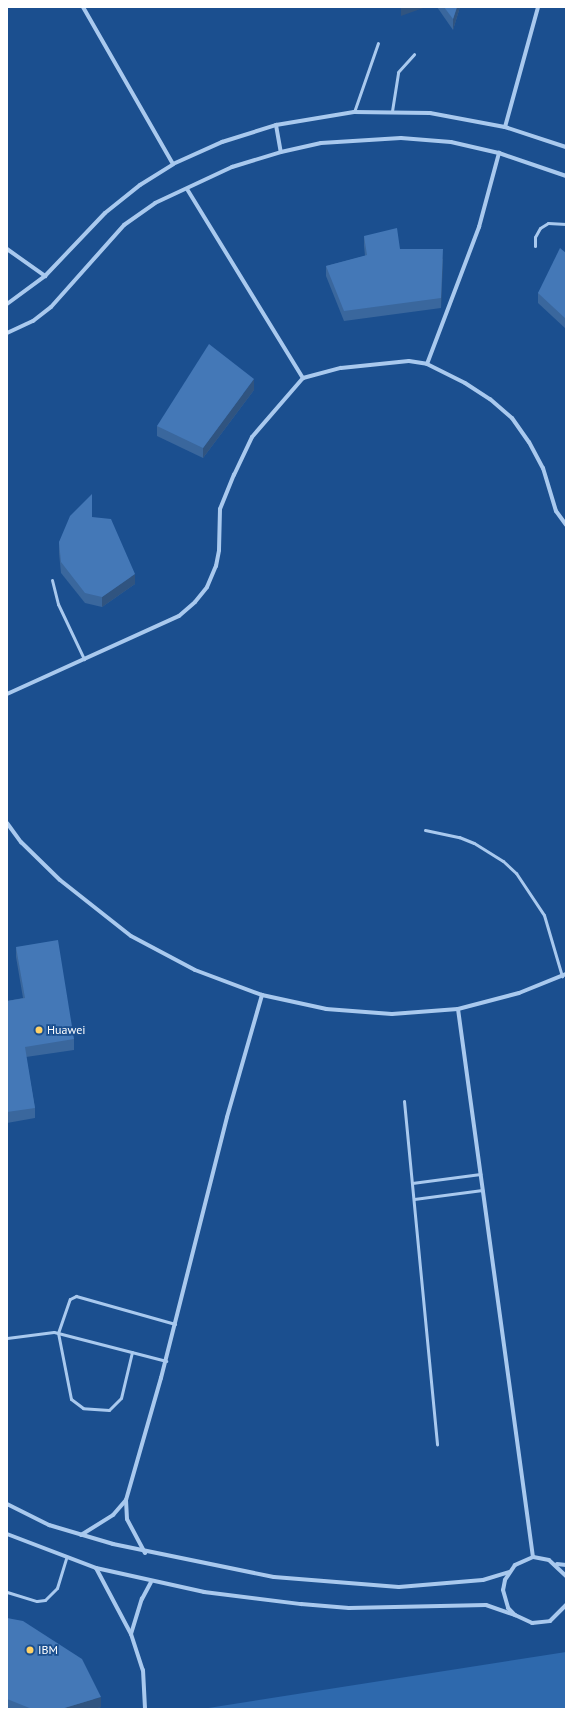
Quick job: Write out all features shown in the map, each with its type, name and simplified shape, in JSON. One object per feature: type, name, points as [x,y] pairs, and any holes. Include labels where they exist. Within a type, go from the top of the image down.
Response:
[{"type":"street","points":[[82,7],[173,164]]},
{"type":"street","points":[[506,127],[538,7]]},
{"type":"street","points":[[7,304],[44,276],[105,213],[140,185],[173,164],[222,142],[276,125],[354,112],[392,111],[468,118],[506,127],[566,147]]},
{"type":"street","points":[[276,125],[281,152]]},
{"type":"street","points":[[7,332],[33,321],[51,307],[124,225],[155,203],[232,167],[281,152],[354,139],[401,138],[450,142],[499,153],[566,176]]},
{"type":"street","points":[[427,364],[479,227],[499,153]]},
{"type":"street","points":[[187,189],[304,378]]},
{"type":"street","points":[[7,249],[44,276]]},
{"type":"street","points":[[7,694],[179,616],[207,587],[219,550],[220,509],[234,475],[252,437],[304,378],[342,368],[380,363],[409,362],[427,364],[490,399],[512,418],[529,442],[543,468],[556,511],[566,525]]},
{"type":"street","points":[[7,824],[21,842],[60,880],[131,936],[195,970],[262,995],[326,1009],[392,1014],[458,1009],[519,994],[564,975]]},
{"type":"street","points":[[146,1553],[127,1519],[126,1500],[166,1361],[228,1117],[262,995]]},
{"type":"street","points":[[458,1009],[533,1557]]},
{"type":"street","points":[[81,1535],[113,1515],[126,1500]]},
{"type":"street","points":[[7,1504],[49,1525],[146,1553],[274,1577],[336,1584],[399,1587],[483,1580],[509,1572]]},
{"type":"street","points":[[7,1534],[66,1558],[96,1568],[151,1582],[301,1604],[398,1608],[486,1605],[515,1615],[532,1623],[541,1624],[558,1616],[566,1607]]},
{"type":"street","points":[[515,1615],[508,1608],[504,1594],[505,1580],[509,1572],[516,1565],[533,1557],[549,1560],[566,1566]]},
{"type":"street","points":[[557,1564],[566,1576]]},
{"type":"street","points":[[96,1568],[131,1634],[143,1670],[145,1709]]},
{"type":"street","points":[[131,1634],[139,1604],[151,1582]]},
{"type":"lane","points":[[354,112],[378,43]]},
{"type":"lane","points":[[392,111],[398,72],[414,54]]},
{"type":"lane","points":[[535,246],[536,237],[540,228],[548,223],[566,224]]},
{"type":"lane","points":[[52,580],[58,604],[84,659]]},
{"type":"lane","points":[[425,830],[453,836],[474,843],[503,861],[516,873],[544,915],[564,975]]},
{"type":"lane","points":[[404,1101],[437,1444]]},
{"type":"lane","points":[[412,1183],[480,1174]]},
{"type":"lane","points":[[414,1199],[482,1190]]},
{"type":"lane","points":[[132,1352],[121,1398],[109,1410],[82,1408],[71,1399],[58,1333],[70,1299],[76,1296],[175,1324]]},
{"type":"lane","points":[[7,1338],[58,1333],[166,1361]]},
{"type":"lane","points":[[7,1592],[37,1601],[45,1600],[53,1596],[58,1588],[66,1558]]},
{"type":"shaded area","points":[[566,1652],[566,1709],[202,1709]]},
{"type":"building","points":[[444,7],[457,7],[453,19]]},
{"type":"building","points":[[397,228],[400,249],[443,249],[441,298],[344,311],[326,266],[367,255],[364,236]]},
{"type":"building","points":[[560,248],[566,253],[566,319],[538,293]]},
{"type":"building","points":[[209,344],[254,379],[203,448],[157,426]]},
{"type":"building","points":[[92,494],[92,517],[111,519],[135,574],[102,597],[85,593],[61,562],[59,542],[70,516]]},
{"type":"building","name":"Huawei","points":[[58,940],[74,1039],[25,1047],[35,1108],[7,1112],[7,1001],[25,998],[16,947]]},
{"type":"building","name":"IBM","points":[[7,1618],[23,1621],[82,1659],[101,1697],[61,1709],[32,1709],[7,1699]]},
{"type":"place","name":"Huawei","points":[[39,1030]]},
{"type":"place","name":"IBM","points":[[30,1650]]}]
